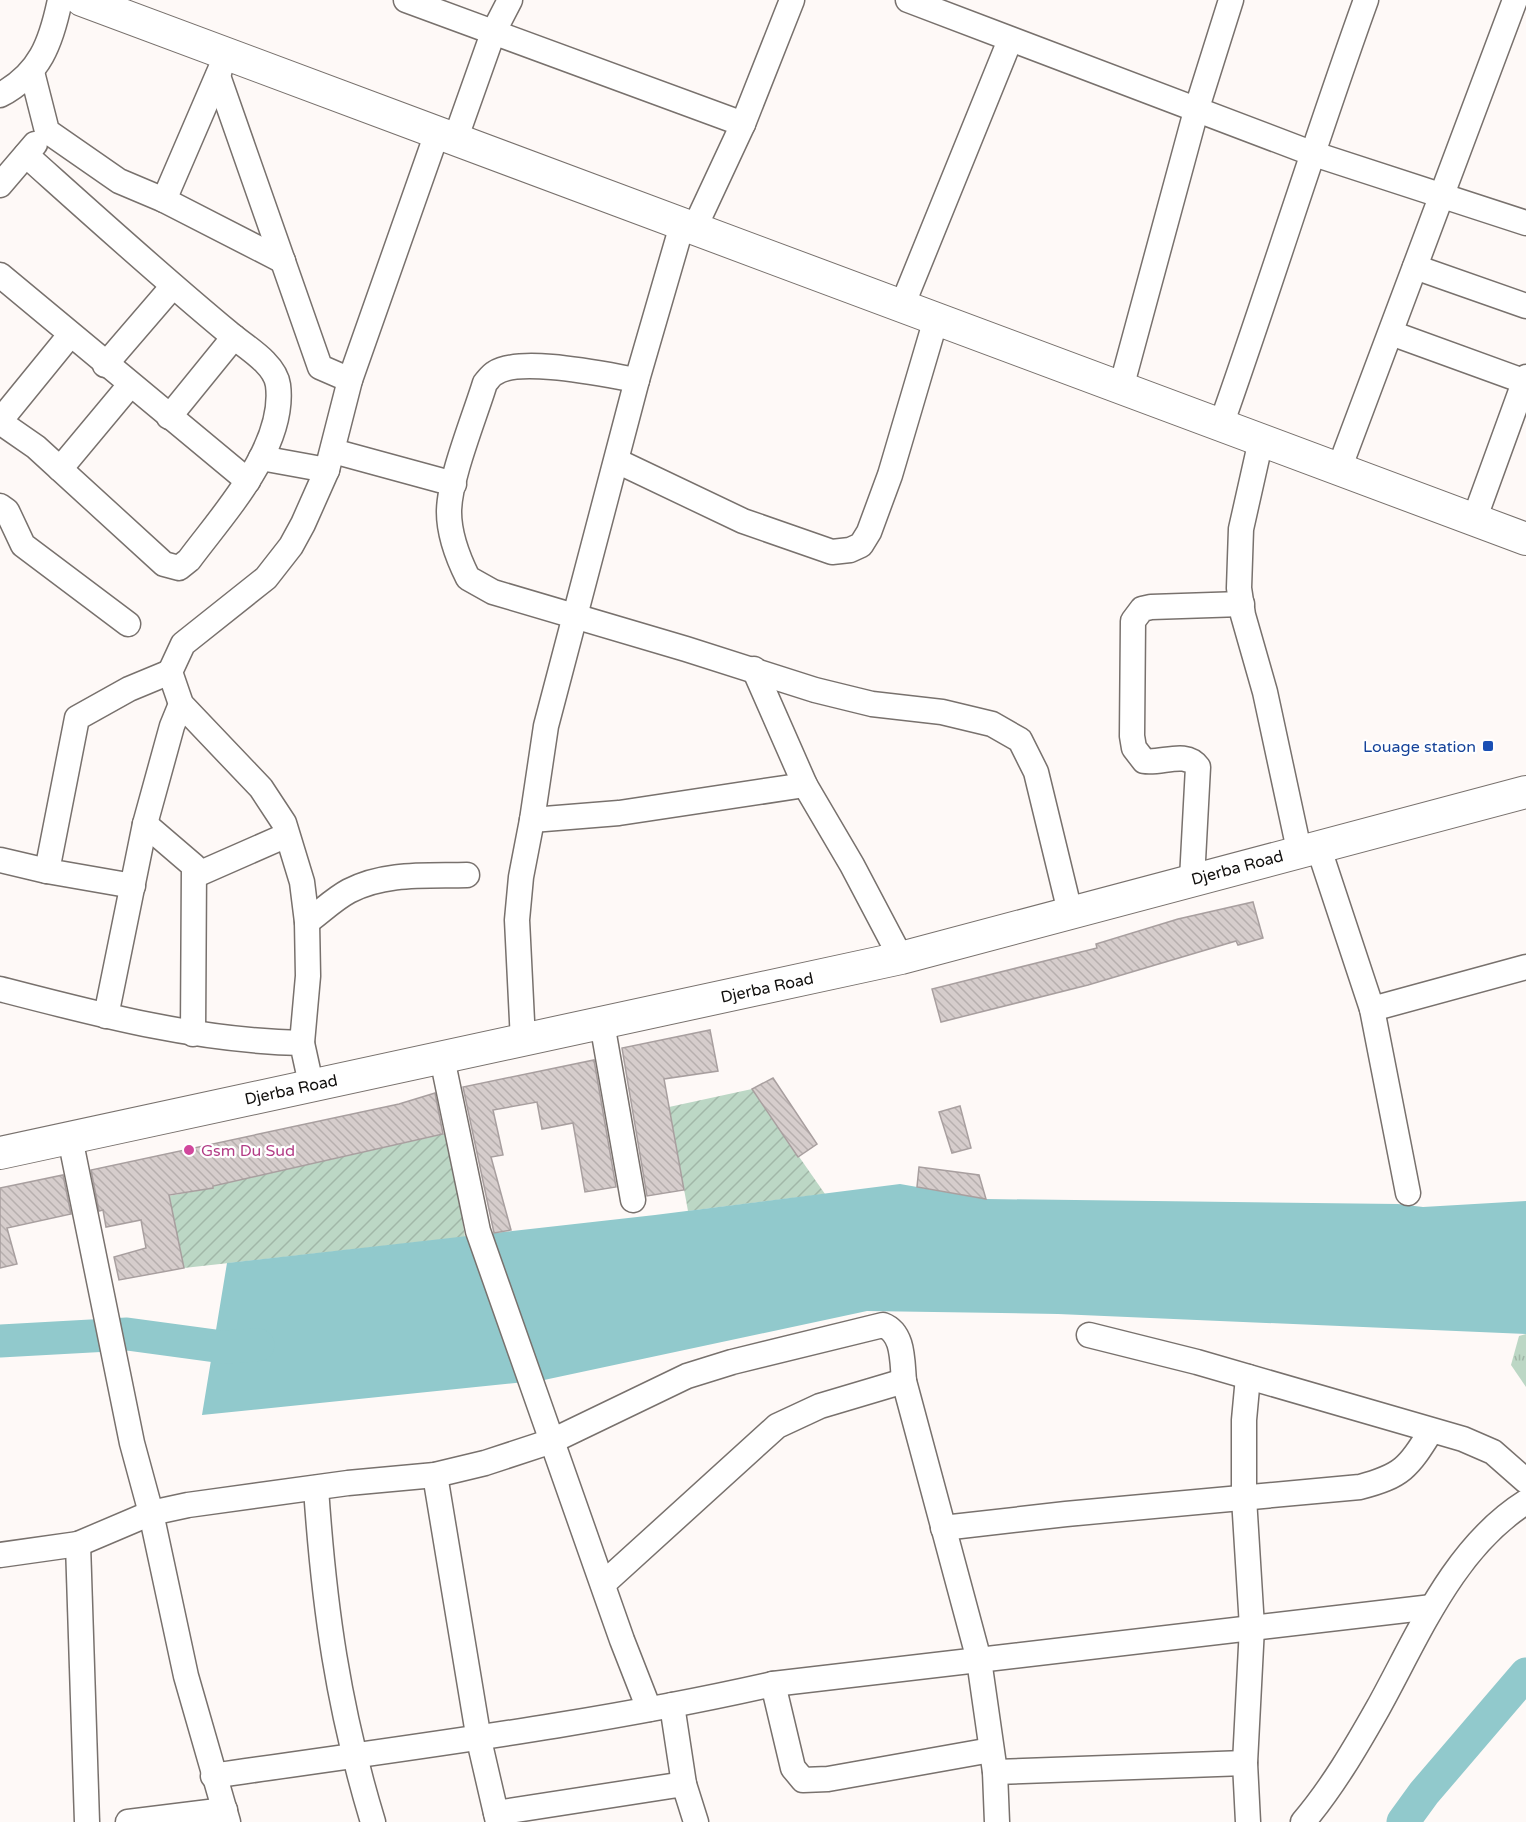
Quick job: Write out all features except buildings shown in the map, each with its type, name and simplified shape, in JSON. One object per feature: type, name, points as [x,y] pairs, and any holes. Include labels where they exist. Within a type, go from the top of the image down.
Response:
[{"type":"main road","points":[[92,2],[222,65],[446,137],[1526,539]]},
{"type":"main road","name":"Djerba Road","points":[[0,1153],[901,958],[1308,848],[1526,792]]},
{"type":"street","points":[[0,95],[16,87],[32,72],[55,26],[60,0]]},
{"type":"street","points":[[406,0],[743,124]]},
{"type":"street","points":[[311,1084],[302,1043],[308,976],[307,922],[302,882],[284,823],[261,788],[181,704],[171,672],[183,644],[189,637],[233,605],[277,567],[303,524],[330,461],[350,380],[446,137],[510,0]]},
{"type":"street","points":[[523,1041],[518,921],[521,877],[546,726],[637,380],[688,227],[743,124],[792,0]]},
{"type":"street","points":[[908,0],[1311,153],[1526,223]]},
{"type":"street","points":[[1121,388],[1196,111],[1231,0]]},
{"type":"street","points":[[1221,425],[1273,278],[1311,153],[1366,0]]},
{"type":"street","points":[[1339,469],[1515,0]]},
{"type":"street","points":[[902,306],[1010,40]]},
{"type":"street","points":[[164,200],[222,65]]},
{"type":"street","points":[[222,65],[283,261],[320,367],[350,380]]},
{"type":"street","points":[[32,72],[47,131],[119,182],[164,200],[283,261]]},
{"type":"street","points":[[0,185],[47,131]]},
{"type":"street","points":[[26,154],[173,286],[266,364],[278,384],[276,421],[261,459],[248,481],[189,560],[179,568],[172,568],[164,564],[36,447],[0,421],[70,335]]},
{"type":"street","points":[[1415,267],[1526,306]]},
{"type":"street","points":[[0,275],[105,365],[248,481]]},
{"type":"street","points":[[105,365],[173,286]]},
{"type":"street","points":[[617,461],[743,521],[832,552],[850,550],[861,545],[873,522],[890,475],[936,320]]},
{"type":"street","points":[[1391,333],[1525,381],[1474,519]]},
{"type":"street","points":[[169,417],[234,337]]},
{"type":"street","points":[[637,380],[531,365],[510,367],[495,373],[485,383],[454,484],[449,510],[450,526],[468,578],[493,592],[754,669],[815,690],[872,704],[942,712],[992,724],[1010,732],[1027,750],[1036,772],[1070,912]]},
{"type":"street","points":[[60,469],[130,385]]},
{"type":"street","points":[[1261,440],[1241,529],[1239,563],[1242,604],[1308,848],[1372,1009],[1408,1193]]},
{"type":"street","points":[[261,459],[330,461],[454,484]]},
{"type":"street","points":[[0,506],[7,511],[23,545],[128,624]]},
{"type":"street","points":[[1192,879],[1198,767],[1194,762],[1181,758],[1155,763],[1144,760],[1134,748],[1133,621],[1142,609],[1151,607],[1242,604]]},
{"type":"street","points":[[754,669],[804,785],[852,865],[901,958]]},
{"type":"street","points":[[47,871],[77,718],[129,689],[171,672]]},
{"type":"street","points":[[106,1016],[145,824],[172,726],[181,704]]},
{"type":"street","points":[[532,820],[620,813],[804,785]]},
{"type":"street","points":[[145,824],[194,866],[196,875],[193,1034]]},
{"type":"street","points":[[196,875],[287,835]]},
{"type":"street","points":[[0,860],[47,871],[134,886]]},
{"type":"street","points":[[307,922],[347,892],[373,881],[404,876],[467,875]]},
{"type":"street","points":[[1372,1009],[1526,967]]},
{"type":"street","points":[[0,989],[106,1016],[193,1034],[259,1042],[302,1043]]},
{"type":"street","points":[[602,1023],[633,1200]]},
{"type":"street","points":[[442,1058],[478,1232],[603,1584],[661,1707],[696,1822]]},
{"type":"street","points":[[70,1138],[132,1443],[151,1513],[186,1676],[213,1776],[227,1816],[128,1822]]},
{"type":"street","points":[[0,1555],[78,1544],[151,1513],[316,1488],[435,1475],[485,1463],[552,1441],[687,1376],[732,1362],[883,1325],[892,1329],[898,1336],[904,1380],[979,1660],[993,1761],[997,1822]]},
{"type":"street","points":[[1089,1335],[1248,1377],[1463,1439],[1493,1452],[1526,1481]]},
{"type":"street","points":[[1248,1377],[1244,1420],[1244,1498],[1252,1627],[1245,1762],[1248,1822]]},
{"type":"street","points":[[603,1584],[777,1426],[820,1406],[904,1380]]},
{"type":"street","points":[[943,1528],[1360,1487],[1390,1479],[1405,1468],[1431,1431]]},
{"type":"street","points":[[435,1475],[479,1740],[497,1818],[684,1784]]},
{"type":"street","points":[[316,1488],[326,1607],[336,1675],[353,1755],[373,1822]]},
{"type":"street","points":[[1303,1822],[1374,1715],[1432,1607],[1488,1534],[1526,1502]]},
{"type":"street","points":[[78,1544],[87,1822]]},
{"type":"street","points":[[213,1776],[353,1755],[479,1740],[773,1684],[1432,1607]]},
{"type":"street","points":[[773,1684],[793,1768],[802,1780],[993,1761],[1245,1762]]},
{"type":"green space","points":[[752,1089],[825,1194],[688,1211],[669,1107]]},
{"type":"green space","points":[[448,1133],[465,1237],[184,1268],[168,1196],[213,1188],[213,1186]]},
{"type":"green space","points":[[1526,1334],[1526,1387],[1511,1365],[1519,1336]]},
{"type":"water","points":[[900,1184],[986,1199],[1398,1204],[1423,1207],[1526,1201],[1526,1334],[1058,1314],[867,1311],[544,1380],[202,1415],[227,1263],[655,1215]]},
{"type":"waterway","points":[[0,1341],[127,1334],[223,1347],[258,1345]]},
{"type":"waterway","points":[[1403,1822],[1424,1793],[1526,1674]]},
{"type":"place","name":"Louage station","points":[[1488,746]]},
{"type":"place","name":"Gsm Du Sud","points":[[189,1150]]}]
